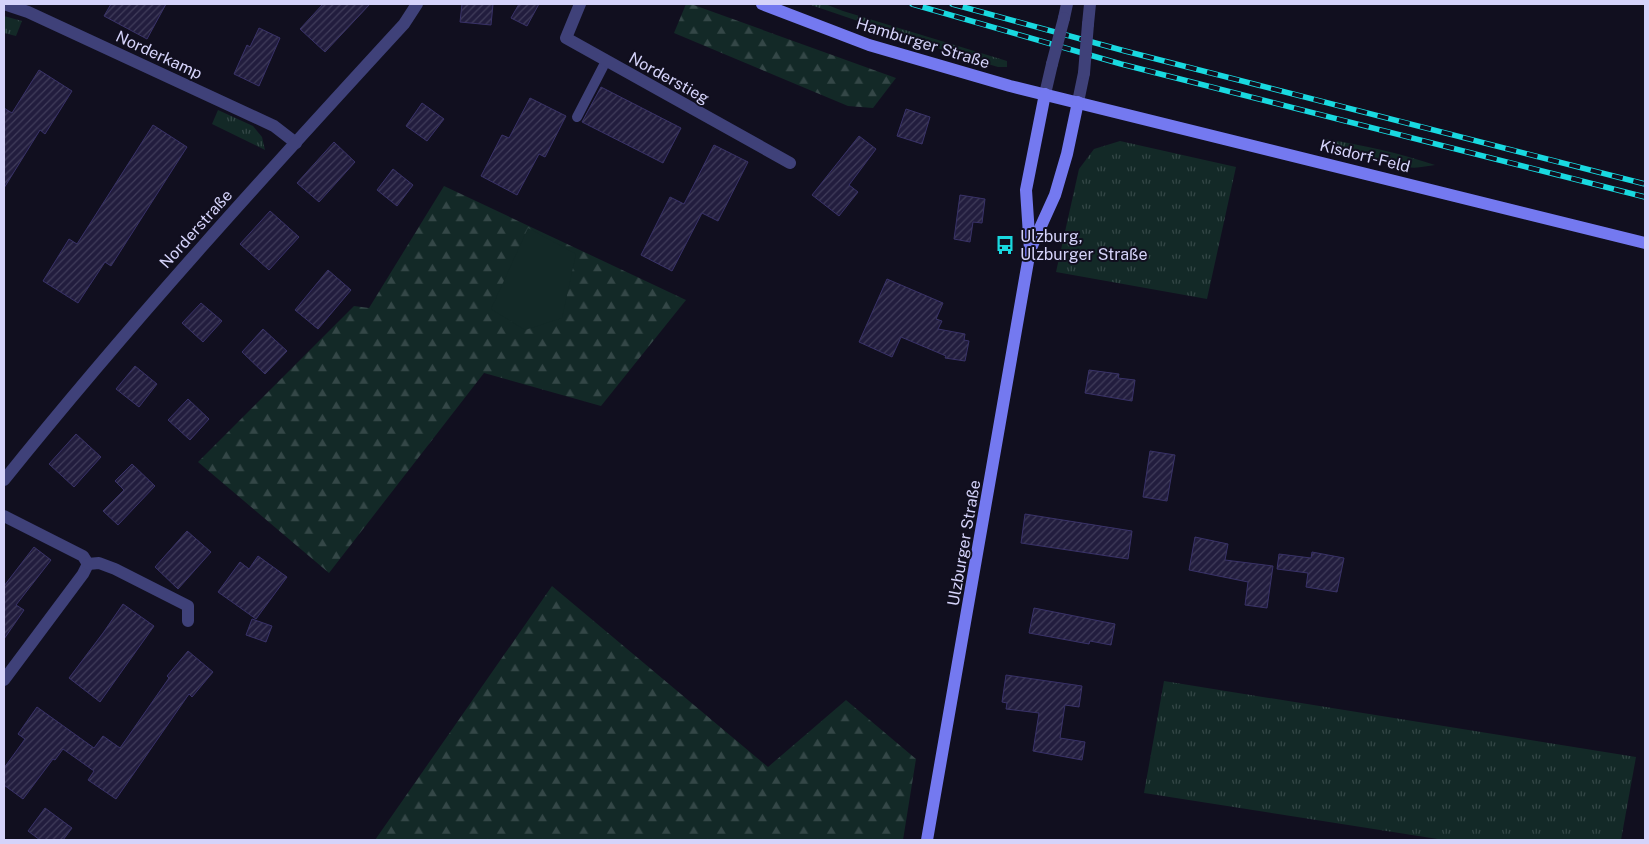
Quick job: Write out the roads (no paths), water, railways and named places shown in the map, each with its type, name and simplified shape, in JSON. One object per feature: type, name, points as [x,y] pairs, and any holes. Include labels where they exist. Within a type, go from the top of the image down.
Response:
[{"type":"main road","name":"Hamburger Straße","points":[[762,4],[869,45],[1010,86],[1078,102]]},
{"type":"main road","name":"Ulzburger Straße","points":[[928,840],[1030,250],[1026,190],[1045,94]]},
{"type":"main road","name":"Ulzburger Straße","points":[[1030,250],[1056,195],[1078,102]]},
{"type":"main road","name":"Kisdorf-Feld","points":[[1078,102],[1645,242]]},
{"type":"street","name":"Norderkamp","points":[[4,4],[28,12],[274,126],[296,142]]},
{"type":"street","name":"Norderstraße","points":[[4,480],[116,345],[208,239],[404,24],[417,4]]},
{"type":"street","name":"Norderstieg","points":[[580,4],[566,38],[790,162]]},
{"type":"street","points":[[1045,94],[1067,4]]},
{"type":"street","points":[[1078,102],[1084,73],[1090,4]]},
{"type":"street","points":[[4,516],[83,556],[88,564]]},
{"type":"street","points":[[88,564],[99,563],[115,569],[188,606],[188,621]]},
{"type":"street","points":[[4,680],[83,574],[88,564]]},
{"type":"lane","points":[[577,117],[606,61]]},
{"type":"railway","points":[[912,4],[1121,64],[1645,197]]},
{"type":"railway","points":[[952,4],[1125,51],[1645,184]]},
{"type":"place","name":"Ulzburg, Ulzburger Straße","points":[[1005,245]]}]
